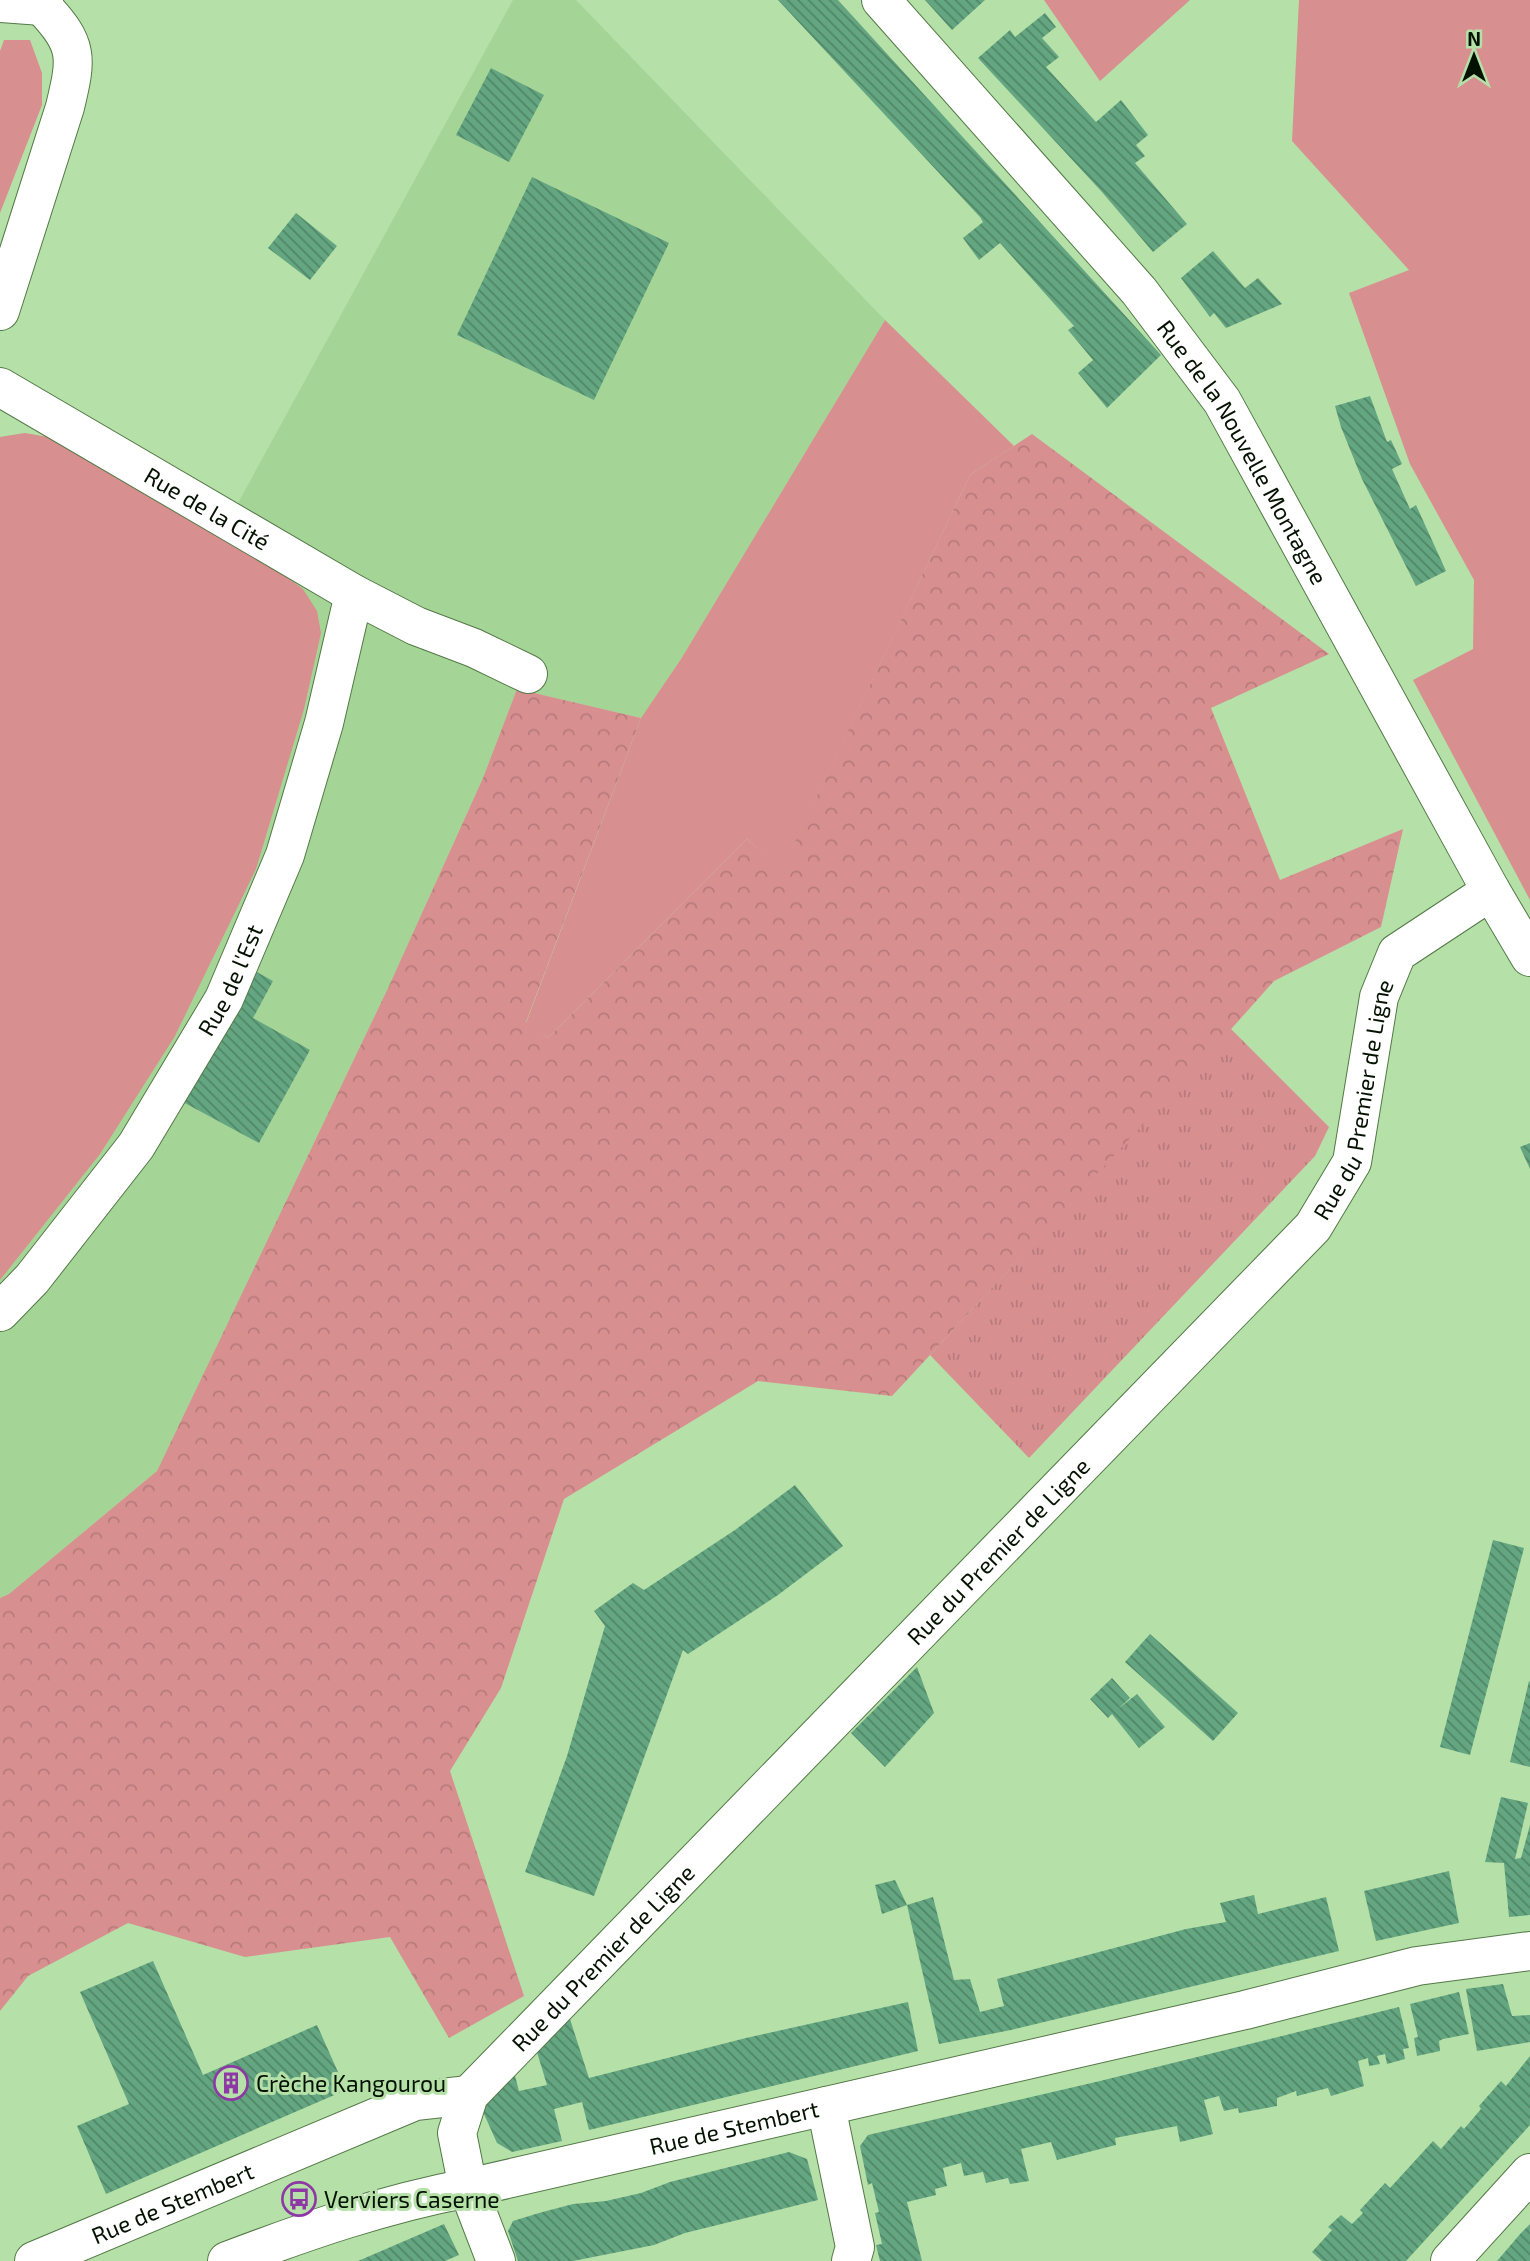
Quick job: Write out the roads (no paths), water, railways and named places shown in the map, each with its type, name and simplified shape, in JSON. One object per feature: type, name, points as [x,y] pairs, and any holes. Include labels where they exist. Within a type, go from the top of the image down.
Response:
[{"type":"street","name":"Rue de la Nouvelle Montagne","points":[[881,0],[1139,291],[1222,401],[1491,891],[1530,957]]},
{"type":"street","points":[[0,3],[43,3],[66,33],[74,60],[65,107],[0,311]]},
{"type":"street","name":"Rue de la Cité","points":[[0,387],[354,594],[416,626],[474,648],[528,674]]},
{"type":"street","name":"Rue de l'Est","points":[[0,1312],[32,1279],[136,1146],[224,999],[285,855],[324,723],[354,594]]},
{"type":"street","name":"Rue du Premier de Ligne","points":[[496,2261],[468,2188],[457,2133],[469,2095],[1313,1227],[1352,1162],[1378,997],[1397,953],[1491,891]]},
{"type":"street","name":"Rue de Stembert","points":[[227,2261],[307,2230],[409,2200],[1245,2010],[1417,1966],[1530,1951]]},
{"type":"street","name":"Rue de Stembert","points":[[34,2261],[415,2101],[469,2095]]},
{"type":"street","points":[[826,2106],[855,2247],[851,2261]]},
{"type":"street","points":[[1450,2261],[1530,2173]]},
{"type":"place","name":"Crèche Kangourou","points":[[231,2083]]},
{"type":"place","name":"Verviers Caserne","points":[[299,2199]]}]
